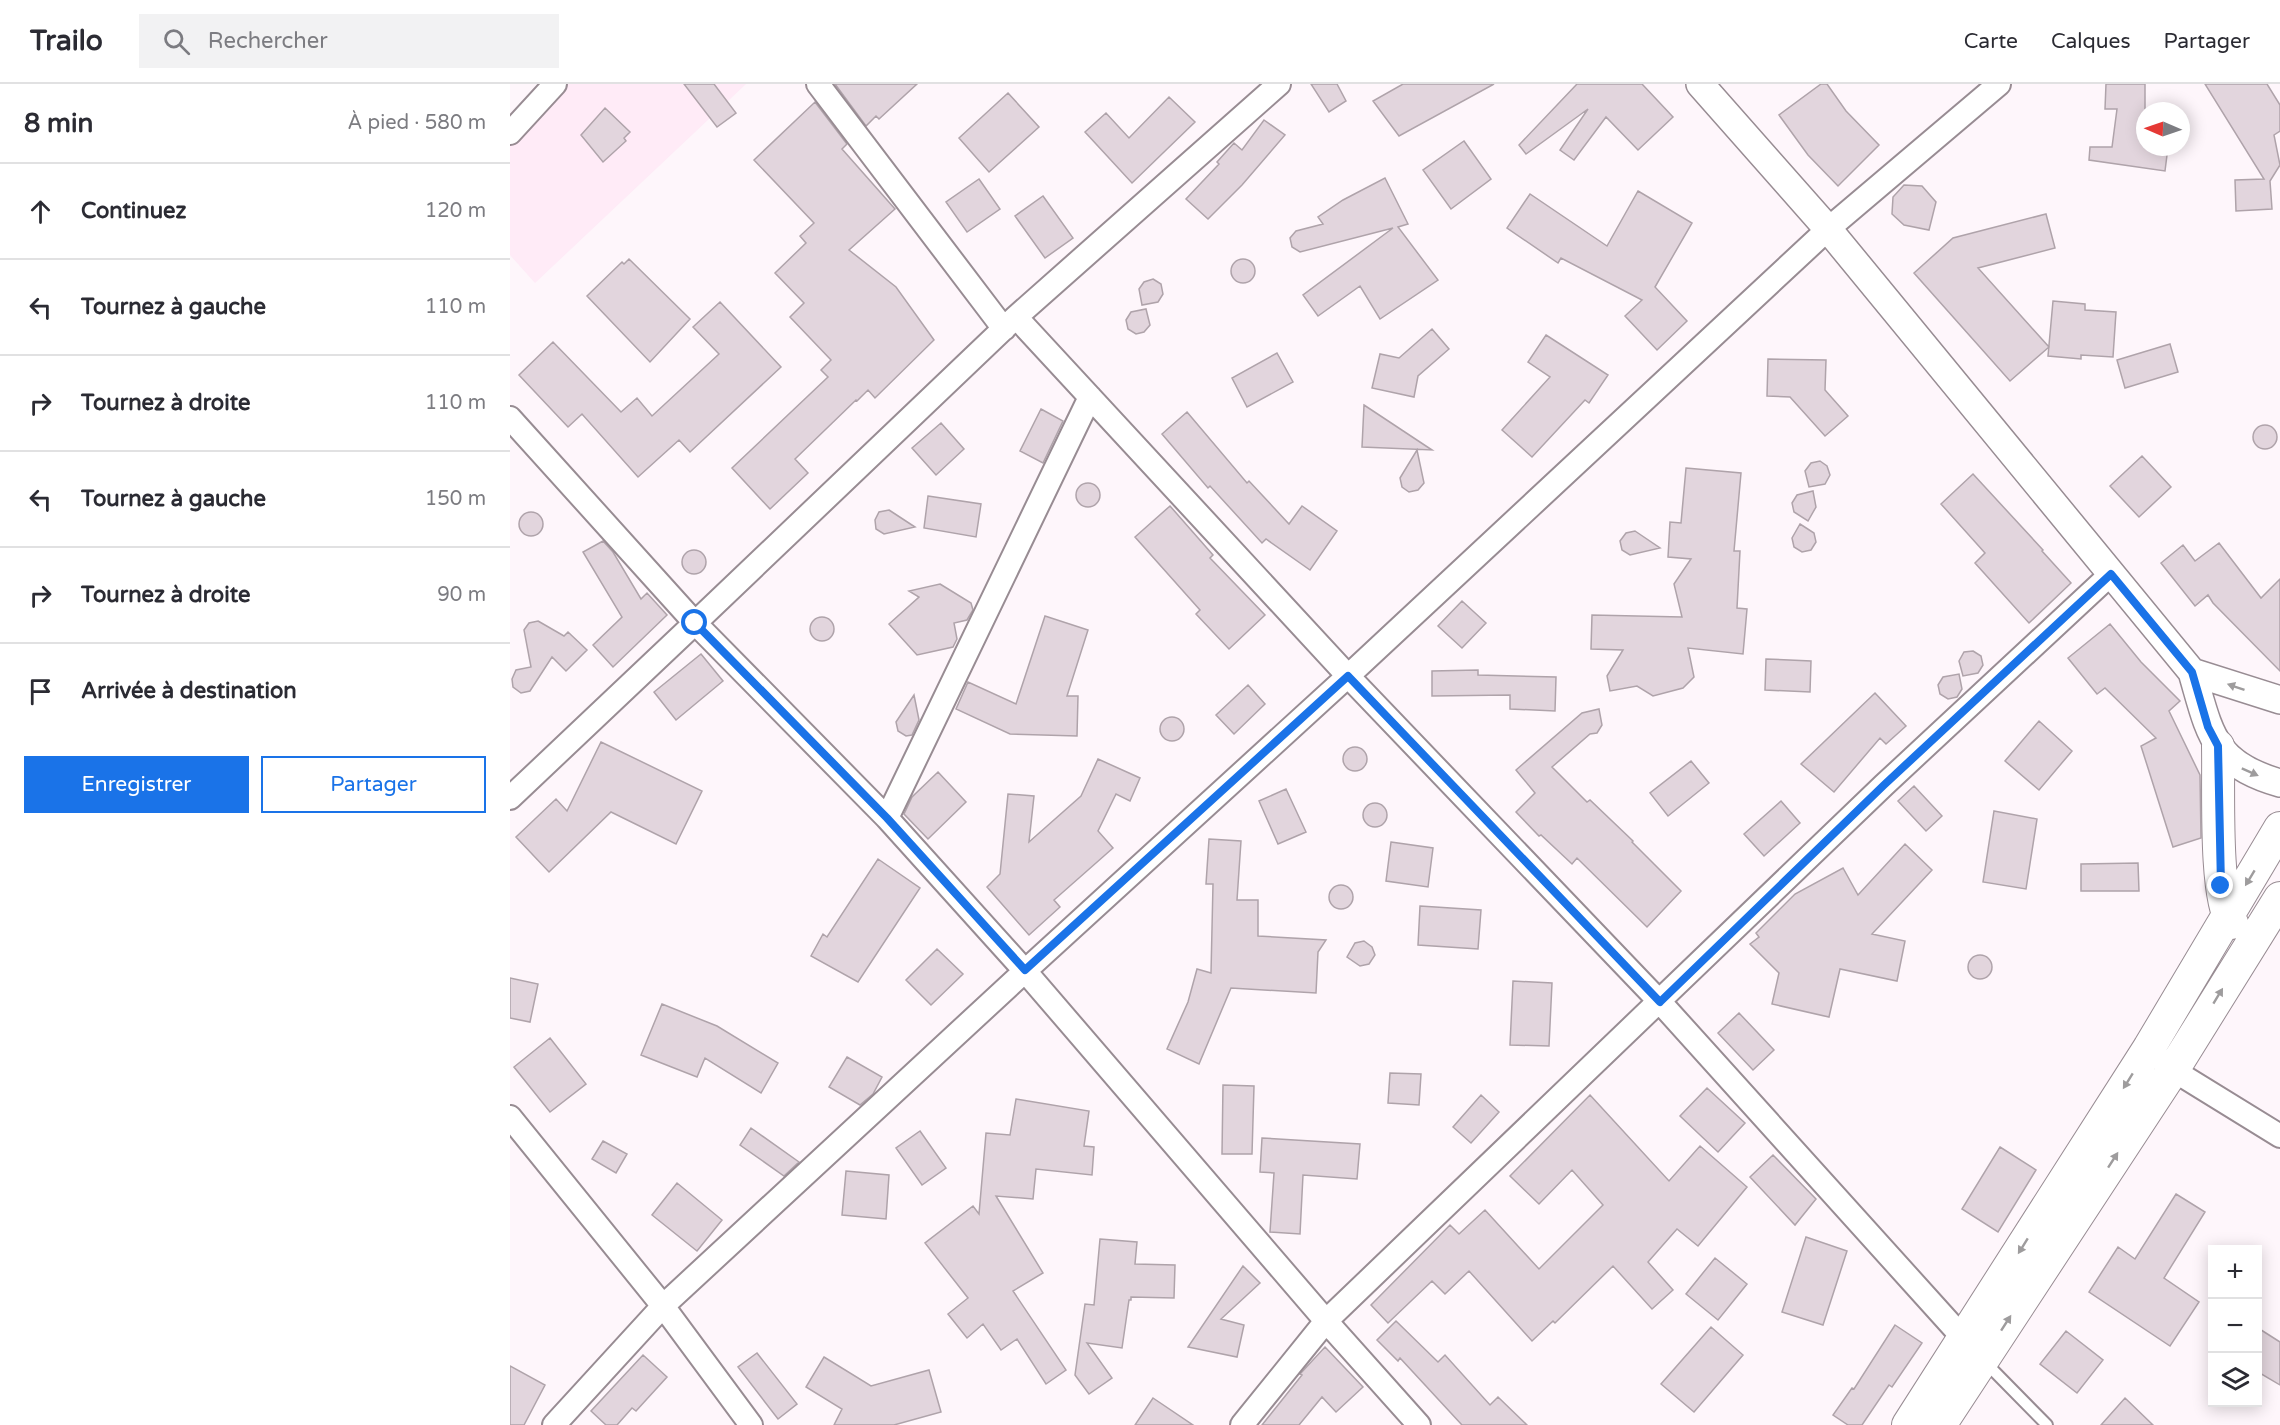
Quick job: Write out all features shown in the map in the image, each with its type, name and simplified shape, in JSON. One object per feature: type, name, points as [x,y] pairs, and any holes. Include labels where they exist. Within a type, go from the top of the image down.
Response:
[{"type":"main road","points":[[2218,746],[2221,886],[2227,916],[2248,946]]},
{"type":"main road","points":[[1940,1425],[1973,1349],[2280,828]]},
{"type":"main road","points":[[1908,1425],[1973,1349],[2173,1070],[2248,946],[2280,898]]},
{"type":"street","points":[[510,133],[555,84]]},
{"type":"street","points":[[818,84],[1010,323],[1090,397],[1348,676],[1660,1002],[1973,1349]]},
{"type":"street","points":[[510,798],[1010,323],[1279,84]]},
{"type":"street","points":[[1700,84],[1828,229],[2192,672],[2208,727],[2228,759],[2244,770],[2280,783]]},
{"type":"street","points":[[554,1425],[663,1306],[1025,970],[1348,676],[1828,229],[1999,84]]},
{"type":"street","points":[[887,818],[1090,397]]},
{"type":"street","points":[[510,418],[695,623],[887,818],[1025,970],[1326,1321],[1419,1425]]},
{"type":"street","points":[[1242,1425],[1326,1321],[1884,785],[2111,574]]},
{"type":"street","points":[[2192,672],[2280,700]]},
{"type":"street","points":[[2149,1048],[2173,1070],[2280,1136]]},
{"type":"street","points":[[510,1117],[663,1306],[751,1425]]},
{"type":"lane","points":[[1973,1349],[2047,1425]]},
{"type":"shaded area","points":[[550,84],[746,84],[535,283],[510,255],[510,125]]},
{"type":"building","points":[[684,84],[714,84],[736,113],[717,127]]},
{"type":"building","points":[[835,84],[917,84],[879,119],[876,116],[866,126]]},
{"type":"building","points":[[1311,84],[1337,84],[1346,101],[1329,112]]},
{"type":"building","points":[[1403,84],[1494,84],[1399,136],[1373,101]]},
{"type":"building","points":[[1577,84],[1642,84],[1673,117],[1638,150],[1606,117],[1574,160],[1560,150],[1588,109],[1526,154],[1519,145]]},
{"type":"building","points":[[1821,84],[1827,84],[1846,111],[1879,145],[1838,186],[1808,155],[1779,115]]},
{"type":"building","points":[[2106,84],[2145,84],[2145,102],[2136,102],[2136,156],[2167,156],[2165,171],[2089,160],[2090,147],[2112,147],[2117,109],[2105,109]]},
{"type":"building","points":[[2205,84],[2267,84],[2280,105],[2280,131],[2274,135],[2280,165],[2270,181],[2272,209],[2236,211],[2235,180],[2264,179]]},
{"type":"building","points":[[1008,93],[1039,127],[989,172],[959,138]]},
{"type":"building","points":[[1169,97],[1195,122],[1132,183],[1085,132],[1106,113],[1129,138]]},
{"type":"building","points":[[815,102],[847,144],[842,149],[895,209],[849,250],[896,287],[934,340],[875,398],[868,390],[795,459],[808,473],[770,509],[732,468],[828,377],[821,370],[831,360],[790,317],[804,303],[775,273],[806,243],[800,236],[814,223],[754,160]]},
{"type":"building","points":[[605,108],[630,132],[624,138],[626,141],[603,162],[581,135]]},
{"type":"building","points":[[1264,120],[1285,135],[1242,185],[1208,219],[1186,199],[1219,164],[1217,162],[1234,143],[1242,150]]},
{"type":"building","points":[[1464,141],[1491,179],[1451,209],[1423,170]]},
{"type":"building","points":[[1385,178],[1408,224],[1398,227],[1438,280],[1380,319],[1360,286],[1318,316],[1303,295],[1393,228],[1300,252],[1292,247],[1290,238],[1296,231],[1323,224],[1318,217],[1343,200]]},
{"type":"building","points":[[979,179],[1000,209],[967,232],[946,202]]},
{"type":"building","points":[[1904,185],[1922,186],[1936,202],[1929,230],[1904,225],[1892,214],[1893,197]]},
{"type":"building","points":[[1638,191],[1692,223],[1655,287],[1687,321],[1657,350],[1625,316],[1642,300],[1561,258],[1558,263],[1507,228],[1530,194],[1607,246]]},
{"type":"building","points":[[1043,196],[1073,238],[1045,258],[1015,216]]},
{"type":"building","points":[[2046,214],[2055,248],[1978,268],[2049,347],[2010,381],[1914,273],[1953,238]]},
{"type":"building","points":[[629,259],[690,319],[650,362],[587,296],[622,262],[624,264]]},
{"type":"building","points":[[1243,259],[1251,263],[1255,271],[1251,279],[1243,283],[1235,279],[1231,271],[1235,263]]},
{"type":"building","points":[[1153,279],[1161,284],[1163,294],[1158,302],[1142,305],[1139,289],[1144,282]]},
{"type":"building","points":[[2053,301],[2085,304],[2085,310],[2116,312],[2113,357],[2081,355],[2081,359],[2048,356]]},
{"type":"building","points":[[720,302],[781,367],[690,452],[679,440],[638,477],[582,414],[568,427],[519,375],[553,342],[621,412],[637,398],[652,416],[719,354],[693,327]]},
{"type":"building","points":[[1146,309],[1150,325],[1144,332],[1136,334],[1128,329],[1126,320],[1131,312]]},
{"type":"building","points":[[1432,329],[1449,349],[1418,376],[1414,397],[1372,388],[1380,354],[1399,358]]},
{"type":"building","points":[[1546,335],[1608,375],[1589,403],[1585,400],[1532,457],[1502,430],[1550,377],[1528,362]]},
{"type":"building","points":[[2170,344],[2178,372],[2125,388],[2117,360]]},
{"type":"building","points":[[1277,353],[1293,382],[1247,407],[1232,378]]},
{"type":"building","points":[[1768,359],[1826,360],[1825,390],[1848,416],[1825,436],[1790,397],[1767,396]]},
{"type":"building","points":[[1364,405],[1432,450],[1362,447]]},
{"type":"building","points":[[1041,409],[1063,421],[1043,463],[1020,451]]},
{"type":"building","points":[[1187,412],[1247,483],[1249,481],[1289,524],[1302,506],[1337,531],[1310,570],[1266,539],[1262,543],[1210,486],[1208,488],[1162,434]]},
{"type":"building","points":[[941,423],[964,449],[936,475],[912,448]]},
{"type":"building","points":[[2265,425],[2273,429],[2277,437],[2273,445],[2265,449],[2257,445],[2253,437],[2257,429]]},
{"type":"building","points":[[1417,450],[1424,483],[1418,490],[1409,492],[1402,487],[1400,478]]},
{"type":"building","points":[[2142,456],[2171,487],[2139,517],[2110,486]]},
{"type":"building","points":[[1820,461],[1827,466],[1830,475],[1825,484],[1809,487],[1805,471],[1811,463]]},
{"type":"building","points":[[1686,468],[1741,473],[1734,551],[1740,551],[1737,608],[1747,609],[1743,654],[1688,648],[1694,677],[1683,688],[1653,696],[1637,686],[1610,691],[1607,676],[1623,650],[1591,649],[1592,615],[1682,617],[1674,584],[1691,559],[1668,557],[1670,522],[1681,523]]},
{"type":"building","points":[[1973,474],[2071,583],[2029,623],[1975,563],[1985,553],[1941,504]]},
{"type":"building","points":[[1088,483],[1096,487],[1100,495],[1096,503],[1088,507],[1080,503],[1076,495],[1080,487]]},
{"type":"building","points":[[1813,491],[1816,507],[1808,521],[1794,512],[1792,503],[1797,495]]},
{"type":"building","points":[[928,496],[981,504],[976,537],[924,528]]},
{"type":"building","points":[[1170,506],[1213,555],[1210,558],[1265,615],[1229,649],[1196,614],[1200,610],[1135,537]]},
{"type":"building","points":[[889,510],[915,527],[884,534],[876,529],[875,520],[879,512]]},
{"type":"building","points":[[531,512],[539,516],[543,524],[539,532],[531,536],[523,532],[519,524],[523,516]]},
{"type":"building","points":[[1800,524],[1814,533],[1816,542],[1811,550],[1802,552],[1794,547],[1792,538]]},
{"type":"building","points":[[1635,531],[1660,548],[1630,555],[1622,550],[1620,541],[1626,533]]},
{"type":"building","points":[[603,541],[613,552],[641,599],[647,593],[667,615],[613,667],[593,645],[622,617],[583,552]]},
{"type":"building","points":[[2219,543],[2261,598],[2280,579],[2280,671],[2213,603],[2208,595],[2195,606],[2161,563],[2183,545],[2195,561]]},
{"type":"building","points":[[694,550],[702,554],[706,562],[702,570],[694,574],[686,570],[682,562],[686,554]]},
{"type":"building","points":[[940,584],[971,603],[973,610],[967,620],[954,623],[957,639],[953,647],[917,655],[889,624],[919,597],[909,591]]},
{"type":"building","points":[[1462,601],[1486,623],[1462,648],[1438,626]]},
{"type":"building","points":[[1045,616],[1088,630],[1067,696],[1078,696],[1077,736],[1010,734],[956,709],[968,682],[1016,704]]},
{"type":"building","points":[[822,617],[830,621],[834,629],[830,637],[822,641],[814,637],[810,629],[814,621]]},
{"type":"building","points":[[538,621],[564,636],[568,632],[587,650],[566,671],[552,657],[530,691],[521,693],[513,687],[512,679],[516,670],[531,667],[524,630],[529,623]]},
{"type":"building","points":[[2110,624],[2141,662],[2180,701],[2169,711],[2200,775],[2201,838],[2173,847],[2141,746],[2156,738],[2105,688],[2097,694],[2068,658]]},
{"type":"building","points":[[1973,651],[1981,656],[1983,665],[1978,673],[1963,676],[1959,661],[1964,652]]},
{"type":"building","points":[[701,654],[723,681],[676,720],[654,692]]},
{"type":"building","points":[[1766,659],[1811,661],[1810,692],[1765,690]]},
{"type":"building","points":[[1478,670],[1478,675],[1556,677],[1555,711],[1510,709],[1510,695],[1432,696],[1432,671]]},
{"type":"building","points":[[1959,674],[1962,689],[1957,697],[1948,699],[1940,694],[1938,685],[1943,677]]},
{"type":"building","points":[[1248,685],[1265,704],[1234,734],[1216,715]]},
{"type":"building","points":[[1875,693],[1906,726],[1886,744],[1880,738],[1834,792],[1801,764]]},
{"type":"building","points":[[914,695],[919,720],[912,735],[906,736],[898,731],[896,722]]},
{"type":"building","points":[[1599,709],[1602,725],[1597,733],[1590,734],[1552,767],[1587,802],[1590,800],[1633,841],[1681,891],[1647,927],[1577,858],[1572,864],[1541,835],[1539,836],[1516,812],[1535,793],[1516,770],[1582,713]]},
{"type":"building","points":[[1172,717],[1180,721],[1184,729],[1180,737],[1172,741],[1164,737],[1160,729],[1164,721]]},
{"type":"building","points":[[2039,721],[2072,751],[2039,790],[2005,761]]},
{"type":"building","points":[[601,742],[702,791],[676,844],[611,812],[549,872],[516,837],[556,799],[567,811]]},
{"type":"building","points":[[1355,747],[1363,751],[1367,759],[1363,767],[1355,771],[1347,767],[1343,759],[1347,751]]},
{"type":"building","points":[[1098,759],[1140,778],[1130,801],[1116,794],[1098,831],[1113,848],[1054,900],[1060,907],[1029,935],[987,887],[1000,874],[1008,794],[1034,796],[1029,842],[1081,796]]},
{"type":"building","points":[[1691,761],[1709,783],[1668,816],[1650,793]]},
{"type":"building","points":[[938,772],[966,802],[928,839],[904,814],[912,797]]},
{"type":"building","points":[[1914,786],[1942,816],[1926,831],[1898,801]]},
{"type":"building","points":[[1286,789],[1306,832],[1278,844],[1259,801]]},
{"type":"building","points":[[1781,801],[1800,823],[1764,856],[1744,834]]},
{"type":"building","points":[[1375,803],[1383,807],[1387,815],[1383,823],[1375,827],[1367,823],[1363,815],[1367,807]]},
{"type":"building","points":[[1994,811],[2037,819],[2026,889],[1983,882]]},
{"type":"building","points":[[1209,839],[1241,841],[1237,900],[1258,900],[1258,936],[1326,940],[1318,952],[1316,993],[1231,988],[1199,1064],[1167,1049],[1188,1002],[1197,969],[1211,973],[1213,884],[1206,884]]},
{"type":"building","points":[[1391,842],[1433,848],[1428,887],[1386,881]]},
{"type":"building","points":[[1905,844],[1932,870],[1872,934],[1905,941],[1897,981],[1840,969],[1829,1017],[1772,1004],[1779,973],[1750,944],[1759,937],[1756,933],[1795,894],[1843,868],[1858,895]]},
{"type":"building","points":[[878,859],[920,888],[858,982],[811,956],[823,934],[827,937]]},
{"type":"building","points":[[2138,863],[2139,891],[2081,891],[2081,864]]},
{"type":"building","points":[[1341,885],[1349,889],[1353,897],[1349,905],[1341,909],[1333,905],[1329,897],[1333,889]]},
{"type":"building","points":[[1420,906],[1481,910],[1478,949],[1418,945]]},
{"type":"building","points":[[1364,941],[1372,947],[1375,955],[1369,964],[1360,966],[1347,957],[1355,943]]},
{"type":"building","points":[[937,949],[963,974],[931,1005],[906,980]]},
{"type":"building","points":[[1980,955],[1988,959],[1992,967],[1988,975],[1980,979],[1972,975],[1968,967],[1972,959]]},
{"type":"building","points":[[510,978],[538,984],[530,1022],[510,1018]]},
{"type":"building","points":[[1513,981],[1552,983],[1549,1046],[1510,1045]]},
{"type":"building","points":[[662,1004],[717,1026],[778,1063],[761,1093],[705,1058],[697,1077],[641,1055]]},
{"type":"building","points":[[1739,1013],[1774,1050],[1753,1070],[1718,1033]]},
{"type":"building","points":[[550,1038],[586,1084],[550,1112],[514,1067]]},
{"type":"building","points":[[847,1057],[882,1077],[873,1094],[860,1105],[829,1087]]},
{"type":"building","points":[[1390,1073],[1421,1074],[1419,1105],[1388,1103]]},
{"type":"building","points":[[1223,1085],[1254,1086],[1252,1154],[1222,1154]]},
{"type":"building","points":[[1707,1088],[1745,1123],[1718,1152],[1680,1116]]},
{"type":"building","points":[[1481,1095],[1499,1112],[1471,1143],[1453,1127]]},
{"type":"building","points":[[1590,1095],[1669,1181],[1700,1146],[1747,1187],[1698,1246],[1677,1229],[1648,1262],[1673,1290],[1652,1309],[1613,1266],[1555,1323],[1553,1321],[1532,1341],[1469,1271],[1445,1294],[1432,1281],[1388,1323],[1371,1305],[1450,1225],[1459,1234],[1485,1210],[1539,1269],[1603,1205],[1572,1170],[1539,1204],[1510,1176]]},
{"type":"building","points":[[1016,1099],[1089,1111],[1084,1146],[1094,1147],[1092,1175],[1036,1169],[1033,1199],[996,1196],[1043,1273],[1013,1291],[1066,1370],[1046,1384],[1017,1339],[1001,1350],[983,1324],[967,1338],[948,1314],[968,1298],[925,1243],[973,1206],[979,1214],[986,1133],[1010,1135]]},
{"type":"building","points":[[751,1128],[799,1162],[784,1176],[740,1145]]},
{"type":"building","points":[[920,1131],[946,1168],[922,1185],[896,1148]]},
{"type":"building","points":[[1262,1138],[1360,1144],[1357,1179],[1303,1175],[1300,1234],[1270,1232],[1274,1173],[1260,1172]]},
{"type":"building","points":[[603,1141],[627,1154],[616,1173],[592,1159]]},
{"type":"building","points":[[2000,1147],[2036,1170],[1998,1232],[1962,1209]]},
{"type":"building","points":[[1773,1155],[1816,1199],[1795,1225],[1750,1177]]},
{"type":"building","points":[[846,1171],[889,1175],[886,1219],[842,1215]]},
{"type":"building","points":[[677,1183],[722,1220],[697,1251],[652,1215]]},
{"type":"building","points":[[2176,1194],[2205,1212],[2164,1278],[2199,1302],[2170,1346],[2089,1292],[2118,1247],[2135,1259]]},
{"type":"building","points":[[1806,1237],[1847,1251],[1823,1325],[1782,1312]]},
{"type":"building","points":[[1100,1239],[1137,1242],[1135,1264],[1175,1265],[1174,1298],[1131,1297],[1122,1348],[1087,1343],[1112,1378],[1089,1394],[1075,1375],[1085,1304],[1094,1305]]},
{"type":"building","points":[[1715,1258],[1747,1284],[1718,1320],[1686,1294]]},
{"type":"building","points":[[1243,1266],[1260,1283],[1221,1319],[1244,1325],[1237,1357],[1188,1347]]},
{"type":"building","points":[[1396,1321],[1438,1362],[1445,1355],[1490,1405],[1498,1397],[1527,1425],[1462,1425],[1400,1358],[1398,1361],[1377,1340]]},
{"type":"building","points":[[1895,1325],[1922,1343],[1892,1387],[1889,1385],[1862,1425],[1848,1425],[1833,1415],[1852,1388],[1854,1389]]},
{"type":"building","points":[[1711,1327],[1743,1355],[1694,1412],[1661,1384]]},
{"type":"building","points":[[2066,1331],[2103,1360],[2077,1393],[2040,1364]]},
{"type":"building","points":[[2262,1331],[2280,1342],[2280,1385],[2262,1374]]},
{"type":"building","points":[[1325,1347],[1363,1387],[1336,1412],[1322,1397],[1299,1425],[1262,1425],[1302,1375],[1300,1374]]},
{"type":"building","points":[[757,1353],[797,1404],[778,1419],[738,1367]]},
{"type":"building","points":[[643,1355],[667,1377],[636,1411],[632,1408],[617,1425],[606,1425],[591,1411]]},
{"type":"building","points":[[824,1357],[871,1386],[929,1370],[941,1412],[894,1425],[834,1425],[842,1409],[806,1387]]},
{"type":"building","points":[[510,1366],[545,1385],[524,1425],[510,1425]]},
{"type":"building","points":[[1153,1398],[1193,1425],[1135,1425]]},
{"type":"building","points":[[2125,1398],[2153,1425],[2101,1425]]},
{"type":"route","points":[[695,623],[887,818],[1025,970],[1348,676],[1660,1002],[1884,785],[2111,574],[2192,672],[2208,727],[2218,746],[2221,886]]}]
